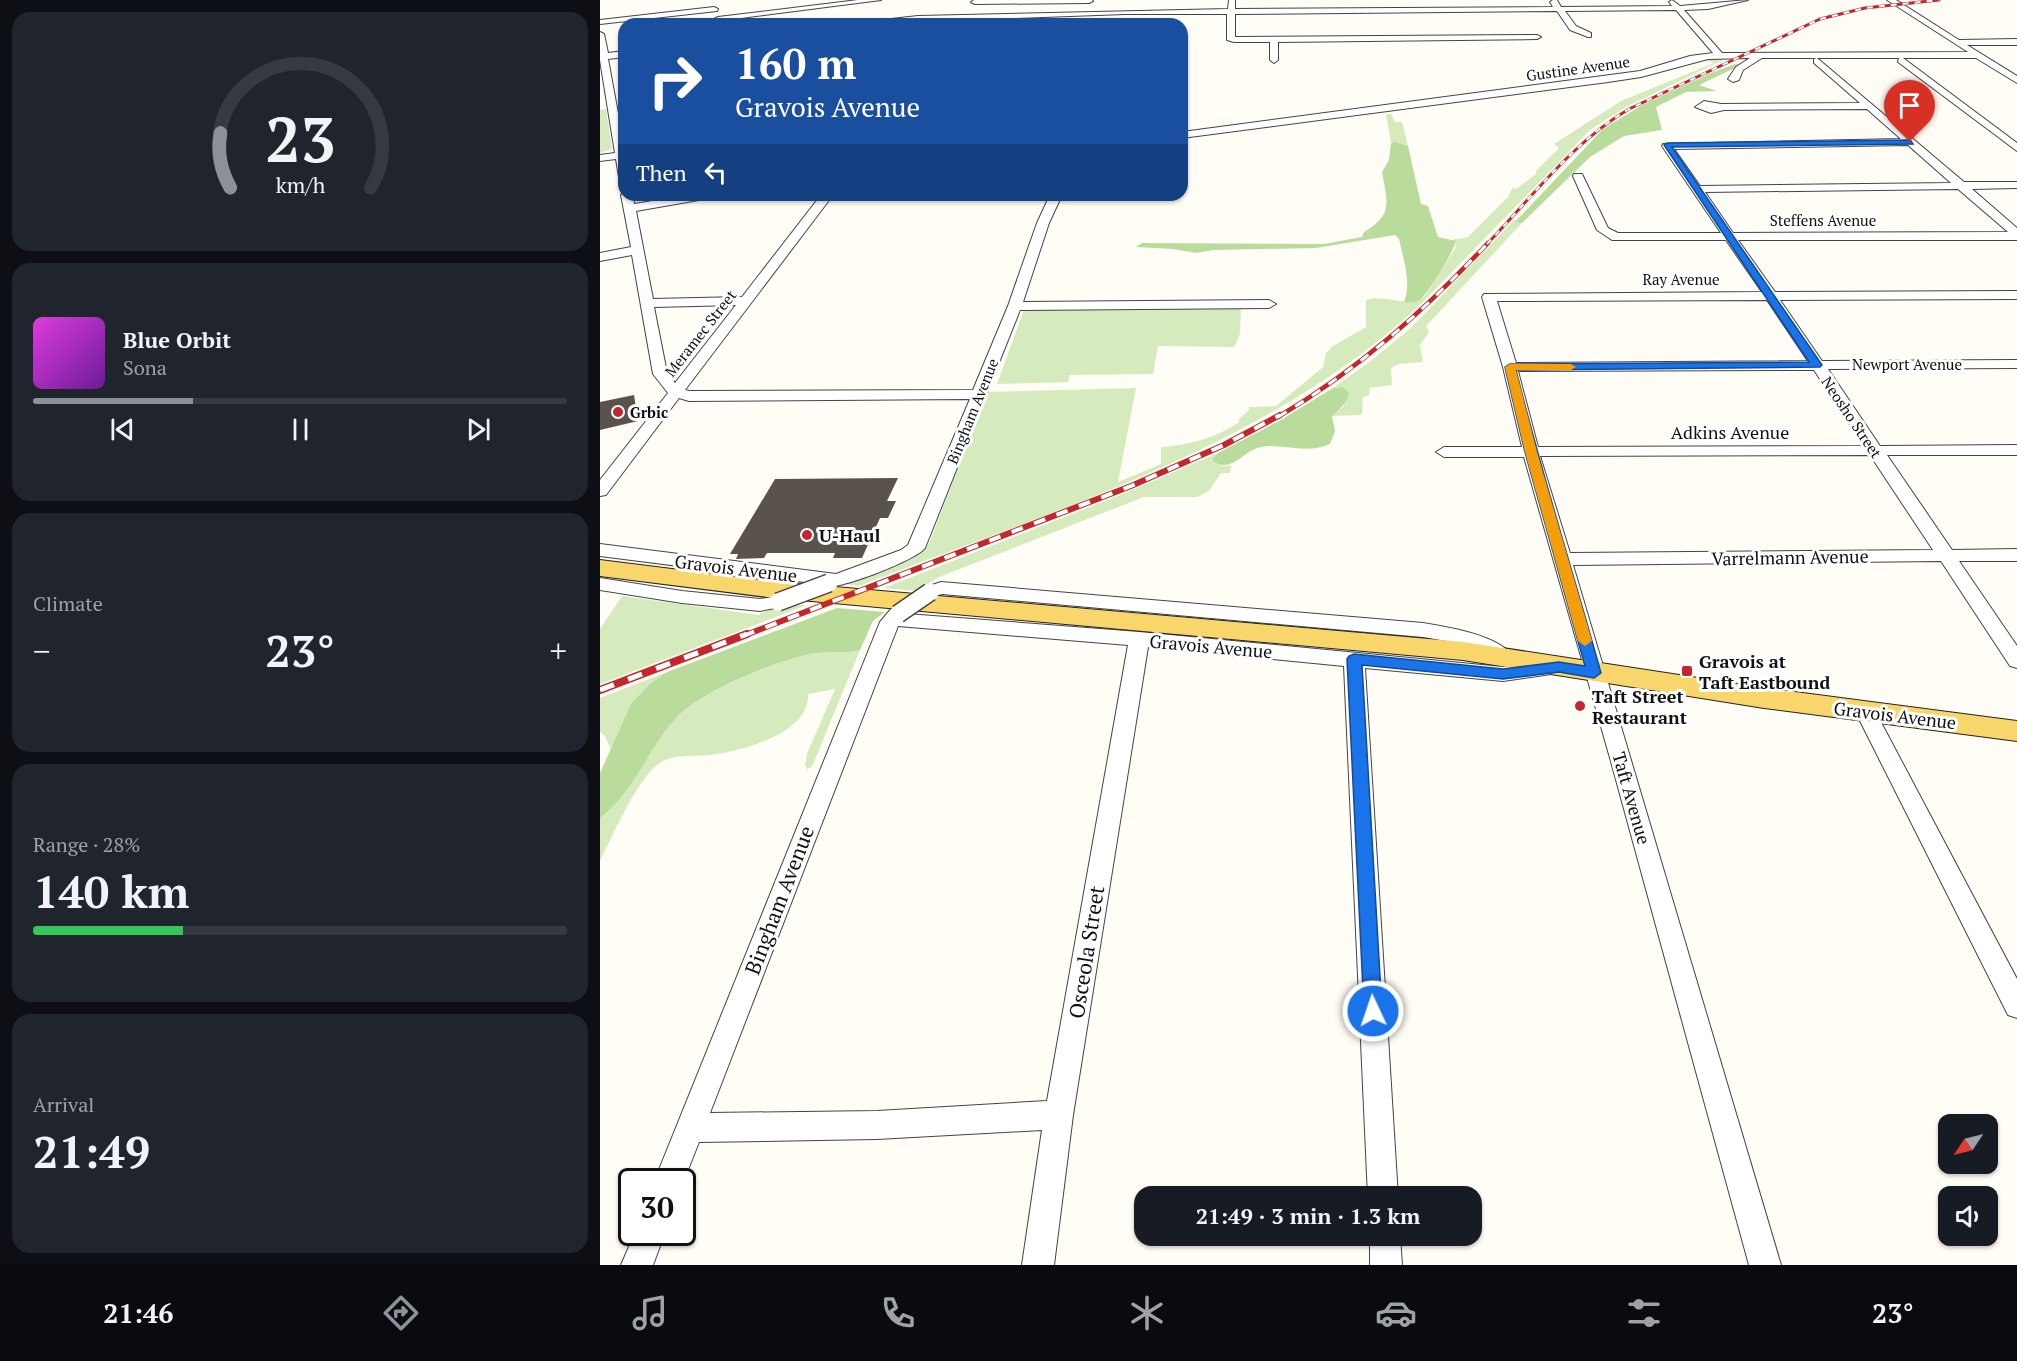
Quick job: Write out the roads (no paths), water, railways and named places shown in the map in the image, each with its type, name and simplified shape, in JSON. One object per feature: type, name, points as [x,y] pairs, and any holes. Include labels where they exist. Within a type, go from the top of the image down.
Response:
[{"type":"main road","name":"Gravois Avenue","points":[[600,568],[767,589],[1365,642],[1503,657],[1594,673],[2017,731]]},
{"type":"street","points":[[710,0],[718,18]]},
{"type":"street","points":[[736,18],[820,3],[877,0]]},
{"type":"street","points":[[1233,0],[1230,38],[1232,40],[1456,34],[1537,37]]},
{"type":"street","points":[[1442,0],[1447,13]]},
{"type":"street","points":[[1552,0],[1573,28],[1588,36]]},
{"type":"street","points":[[1671,0],[1720,56]]},
{"type":"street","points":[[1059,18],[1125,12],[1447,13],[1679,8],[1702,7],[1744,0]]},
{"type":"street","points":[[1891,0],[2014,77]]},
{"type":"street","points":[[962,18],[975,1],[1093,1]]},
{"type":"street","points":[[1038,18],[1048,1]]},
{"type":"street","points":[[1122,18],[1127,1]]},
{"type":"street","points":[[635,18],[714,9]]},
{"type":"street","points":[[600,22],[618,20]]},
{"type":"street","points":[[600,34],[604,89],[613,110],[618,134]]},
{"type":"street","points":[[1456,34],[1463,50]]},
{"type":"street","points":[[1274,40],[1274,60]]},
{"type":"street","points":[[1959,42],[2017,42]]},
{"type":"street","points":[[602,57],[618,55]]},
{"type":"street","points":[[1733,79],[1736,78],[1739,69],[1761,55]]},
{"type":"street","name":"Gustine Avenue","points":[[1188,134],[1608,80],[1662,69],[1696,58],[1761,55],[1982,57]]},
{"type":"street","points":[[1982,57],[1817,61],[2017,235]]},
{"type":"street","points":[[1901,60],[2017,148]]},
{"type":"street","points":[[1719,107],[1868,106]]},
{"type":"street","points":[[613,110],[618,109]]},
{"type":"street","name":"Neosho Street","points":[[1910,142],[1667,146],[2017,661]]},
{"type":"street","points":[[600,156],[618,154]]},
{"type":"street","name":"Steffens Avenue","points":[[1578,176],[1602,228],[1597,234],[1606,240],[1621,241],[1629,237],[2017,235]]},
{"type":"street","points":[[1698,189],[2017,186]]},
{"type":"street","name":"Meramec Street","points":[[600,491],[822,201]]},
{"type":"street","name":"Bingham Avenue","points":[[833,582],[907,554],[916,548],[1015,306],[1043,223],[1053,201]]},
{"type":"street","points":[[628,202],[660,374],[675,392],[688,396],[979,394]]},
{"type":"street","points":[[600,257],[636,250]]},
{"type":"street","name":"Ray Avenue","points":[[1489,297],[2017,294]]},
{"type":"street","name":"Taft Avenue","points":[[1489,297],[1594,673],[1621,758],[1765,1265]]},
{"type":"street","points":[[646,303],[745,302]]},
{"type":"street","points":[[1015,306],[1269,304]]},
{"type":"street","name":"Newport Avenue","points":[[1510,367],[2017,364]]},
{"type":"street","name":"Adkins Avenue","points":[[1444,452],[2017,450]]},
{"type":"street","name":"Gravois Avenue","points":[[600,550],[833,582]]},
{"type":"street","name":"Varrelmann Avenue","points":[[1563,559],[2017,555]]},
{"type":"street","name":"Gravois Avenue","points":[[600,584],[682,597],[760,605],[778,602],[833,582]]},
{"type":"street","name":"Gravois Avenue","points":[[895,616],[930,592],[941,588],[1458,634],[1473,639],[1503,657]]},
{"type":"street","name":"Bingham Avenue","points":[[674,1168],[895,616]]},
{"type":"street","name":"Gravois Avenue","points":[[895,616],[1503,674],[1559,667]]},
{"type":"street","name":"Osceola Street","points":[[1038,1265],[1059,1115],[1139,639]]},
{"type":"street","points":[[1354,659],[1382,1186]]},
{"type":"street","points":[[1865,711],[2017,1006]]},
{"type":"street","points":[[690,1128],[877,1125],[1059,1115]]},
{"type":"street","points":[[637,1265],[645,1246]]},
{"type":"street","points":[[1385,1246],[1386,1265]]},
{"type":"railway","points":[[1487,244],[1571,154],[1609,122],[1629,109],[1820,19],[1865,8],[1939,0]]},
{"type":"railway","points":[[1278,417],[1336,379],[1389,338],[1487,244]]},
{"type":"railway","points":[[743,636],[1131,486],[1224,445],[1280,415]]},
{"type":"railway","points":[[600,690],[747,634]]},
{"type":"place","name":"Grbic","points":[[618,412]]},
{"type":"place","name":"U-Haul","points":[[807,535]]},
{"type":"place","name":"Gravois at Taft Eastbound","points":[[1687,671]]},
{"type":"place","name":"Taft Street Restaurant","points":[[1580,706]]}]
